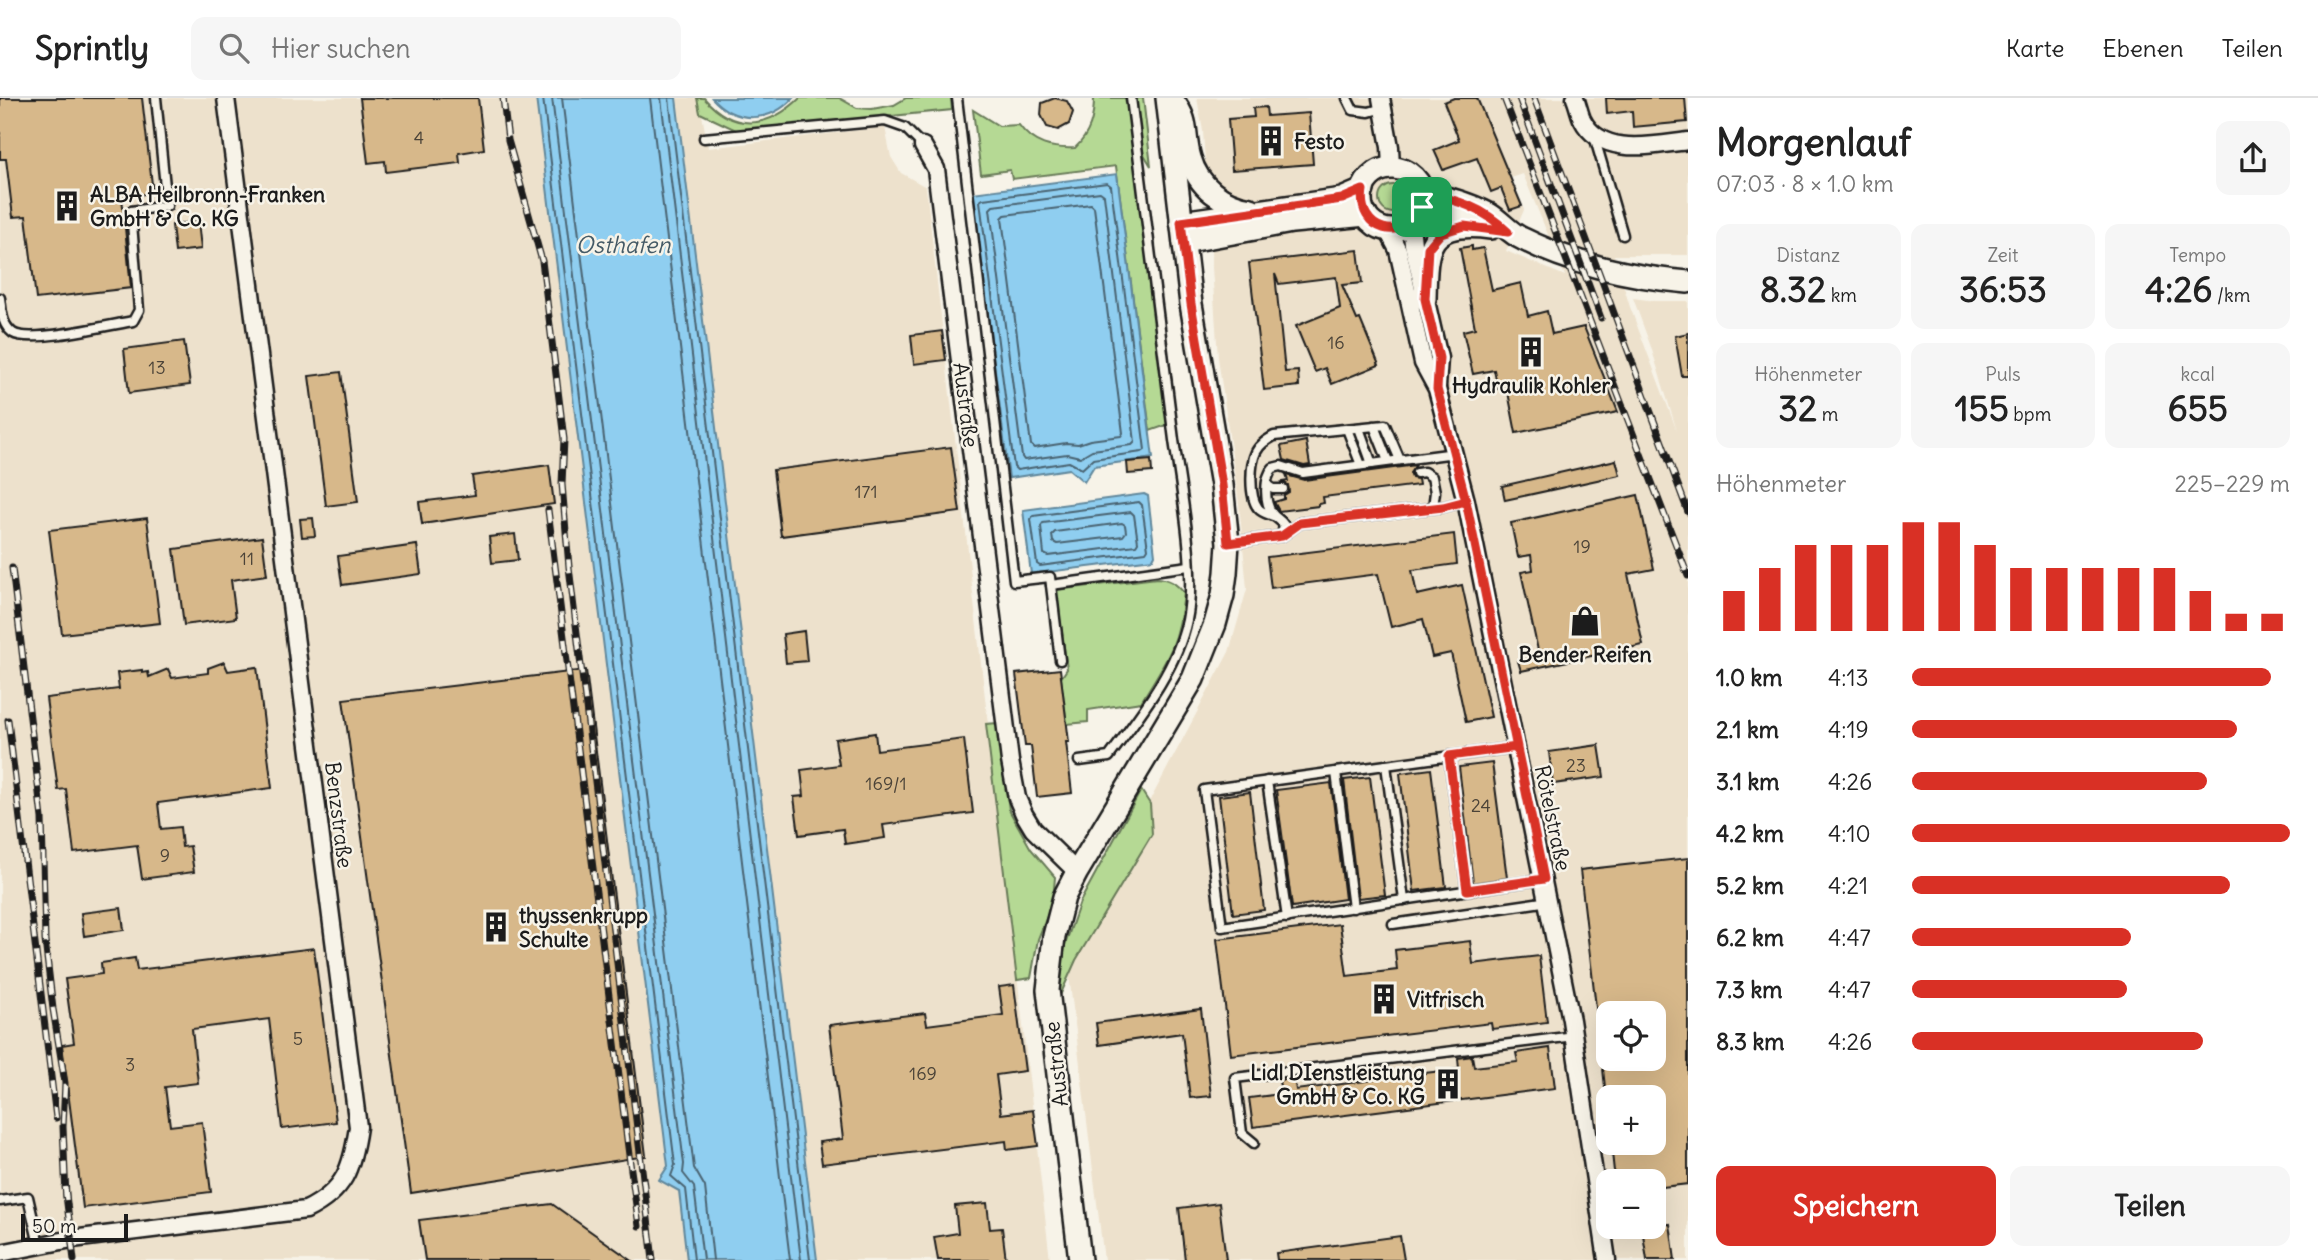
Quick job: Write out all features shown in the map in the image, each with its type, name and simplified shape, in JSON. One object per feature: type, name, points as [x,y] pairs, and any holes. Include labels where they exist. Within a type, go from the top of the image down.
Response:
[{"type":"main road","points":[[1169,98],[1183,113],[1190,160],[1204,186],[1221,199],[1260,211]]},
{"type":"main road","name":"Austraße","points":[[1080,1260],[1048,990],[1054,936],[1065,897],[1077,872],[1193,679],[1223,596],[1228,543],[1222,485],[1191,304],[1169,98]]},
{"type":"main road","points":[[1417,210],[1415,178],[1408,172],[1384,169],[1371,177],[1363,190],[1366,215],[1375,224],[1387,229],[1396,229],[1417,210],[1454,214],[1560,255],[1650,277],[1688,282]]},
{"type":"main road","points":[[1183,232],[1260,211],[1342,199],[1363,190]]},
{"type":"main road","points":[[1183,232],[1366,215]]},
{"type":"main road","points":[[1425,299],[1426,260],[1428,248],[1434,239],[1450,229],[1464,226],[1500,230]]},
{"type":"street","name":"Benzstraße","points":[[0,1253],[72,1239],[306,1210],[323,1202],[340,1186],[354,1158],[358,1127],[226,98]]},
{"type":"street","points":[[1575,98],[1583,121],[1593,133],[1611,144],[1630,147],[1688,141]]},
{"type":"street","points":[[1382,103],[1391,168]]},
{"type":"street","name":"Austraße","points":[[923,146],[936,169],[1010,761],[1017,798],[1033,829],[1077,872]]},
{"type":"street","name":"Rötelstraße","points":[[1417,210],[1425,299],[1439,358],[1437,389]]},
{"type":"street","name":"Rötelstraße","points":[[1387,229],[1398,250],[1423,363],[1437,389],[1466,501],[1574,1035],[1607,1260]]},
{"type":"lane","points":[[0,298],[4,323],[15,334],[38,337],[133,321],[139,310],[131,211],[167,206],[156,98]]},
{"type":"lane","points":[[957,98],[1014,581],[1050,577],[1060,660]]},
{"type":"lane","points":[[1079,761],[1109,757],[1142,712],[1173,658],[1187,619],[1189,566],[1131,98]]},
{"type":"lane","points":[[1347,98],[1353,110],[1369,112],[1382,103]]},
{"type":"lane","name":"Austraße","points":[[704,138],[885,121],[905,128],[923,146]]},
{"type":"lane","points":[[1593,133],[1623,235]]},
{"type":"lane","points":[[1282,536],[1284,525],[1281,520],[1260,510],[1254,498],[1253,460],[1258,449],[1274,436],[1385,425],[1399,460]]},
{"type":"lane","points":[[1374,426],[1388,461]]},
{"type":"lane","points":[[1359,428],[1372,464]]},
{"type":"lane","points":[[1348,429],[1361,465]]},
{"type":"lane","points":[[1274,516],[1268,505],[1267,485],[1268,474],[1276,467],[1303,473],[1455,453]]},
{"type":"lane","points":[[1418,473],[1424,472],[1433,477],[1433,507]]},
{"type":"lane","points":[[1267,485],[1273,489],[1283,489]]},
{"type":"lane","points":[[1228,543],[1282,536],[1303,522],[1466,501]]},
{"type":"lane","points":[[1051,585],[1189,566]]},
{"type":"lane","points":[[1517,747],[1204,790],[1222,927],[1544,879]]},
{"type":"lane","points":[[1449,756],[1467,890]]},
{"type":"lane","points":[[1386,765],[1404,900]]},
{"type":"lane","points":[[1336,772],[1353,908]]},
{"type":"lane","points":[[1267,781],[1287,918]]},
{"type":"lane","points":[[1393,924],[1549,901]]},
{"type":"lane","points":[[1254,1143],[1242,1133],[1234,1078],[1574,1035]]},
{"type":"lane","points":[[0,1201],[28,1197],[39,1245]]},
{"type":"shaded area","points":[[0,98],[536,98],[668,1166],[659,1179],[679,1190],[687,1260],[0,1260]]},
{"type":"shaded area","points":[[676,98],[699,98],[708,148],[885,127],[891,157],[901,173],[926,187],[1050,1260],[817,1260]]},
{"type":"shaded area","points":[[1197,98],[1688,98],[1688,255],[1614,255],[1630,307],[1677,431],[1633,298],[1688,301],[1688,1260],[1104,1260],[1069,975],[1077,938],[1229,652],[1247,589],[1239,504],[1218,358],[1203,131]],"holes":[[[1523,174],[1565,276],[1506,251],[1524,210],[1511,178]]]},
{"type":"green space","points":[[697,98],[704,98],[727,117],[752,122],[776,116],[800,98],[839,98],[857,108],[872,109],[894,105],[906,98],[951,98],[952,110],[738,131],[700,113]]},
{"type":"green space","points":[[1094,98],[1127,98],[1168,416],[1167,425],[1150,431],[1116,166],[1012,179],[1010,170],[981,174],[973,110],[999,126],[1019,125],[1030,137],[1044,144],[1075,148],[1090,125]]},
{"type":"green space","points":[[1135,98],[1143,98],[1151,166],[1142,151]]},
{"type":"green space","points":[[1393,185],[1403,189],[1407,199],[1403,209],[1393,213],[1383,209],[1379,199],[1383,189]]},
{"type":"green space","points":[[1157,578],[1172,582],[1184,593],[1182,611],[1171,650],[1141,702],[1088,710],[1088,722],[1067,724],[1061,678],[1067,669],[1056,590]]},
{"type":"green space","points":[[998,723],[1009,810],[1031,849],[1055,877],[1053,901],[1038,939],[1031,978],[1017,980],[986,724]]},
{"type":"green space","points":[[1141,790],[1150,804],[1152,834],[1076,960],[1058,1000],[1065,945],[1080,902]]},
{"type":"water","name":"Osthafen","points":[[536,98],[676,98],[817,1260],[687,1260],[679,1191],[659,1180],[668,1166]]},
{"type":"water","points":[[712,98],[793,98],[774,112],[752,117],[731,112]]},
{"type":"water","points":[[1117,174],[1153,458],[1094,466],[1084,482],[1069,469],[1009,478],[972,193]]},
{"type":"water","points":[[1144,494],[1148,496],[1155,555],[1153,559],[1031,574],[1023,510]]},
{"type":"building","name":"ALBA Heilbronn-Franken GmbH & Co. KG","points":[[0,98],[142,98],[153,193],[122,197],[131,288],[36,299],[26,216],[13,217],[6,159],[0,159]]},
{"type":"building","points":[[360,98],[478,98],[484,149],[459,153],[460,163],[386,172],[385,161],[368,163]]},
{"type":"building","points":[[1055,98],[1067,101],[1073,112],[1069,124],[1058,130],[1047,127],[1041,115],[1042,103]]},
{"type":"building","points":[[1454,98],[1477,98],[1522,206],[1510,210],[1501,188],[1491,192],[1477,158],[1443,170],[1434,150],[1459,140],[1444,102]]},
{"type":"building","points":[[1606,98],[1685,98],[1687,122],[1633,127],[1632,111],[1607,114]]},
{"type":"building","name":"Festo","points":[[1266,107],[1267,116],[1309,113],[1313,164],[1232,170],[1228,119],[1254,117],[1253,108]]},
{"type":"building","points":[[198,221],[201,249],[175,252],[172,225]]},
{"type":"building","name":"Hydraulik Kohler","points":[[1472,246],[1472,250],[1483,248],[1492,290],[1521,283],[1528,316],[1547,311],[1552,334],[1584,327],[1618,412],[1516,433],[1507,387],[1498,389],[1494,370],[1473,374],[1463,331],[1475,328],[1460,248]]},
{"type":"building","points":[[1358,250],[1362,283],[1342,285],[1379,365],[1332,384],[1325,368],[1315,372],[1296,326],[1340,308],[1336,277],[1279,284],[1275,274],[1285,372],[1298,371],[1299,386],[1264,390],[1249,263]]},
{"type":"building","points":[[942,331],[946,360],[914,364],[911,335]]},
{"type":"building","points":[[1688,333],[1688,376],[1682,376],[1675,336]]},
{"type":"building","points":[[184,341],[190,385],[129,393],[124,349]]},
{"type":"building","points":[[341,372],[358,502],[326,506],[309,376]]},
{"type":"building","points":[[1306,441],[1310,465],[1304,466],[1284,460],[1281,446]]},
{"type":"building","points":[[951,447],[960,512],[781,536],[773,470]]},
{"type":"building","points":[[1151,460],[1152,472],[1128,474],[1127,462]]},
{"type":"building","points":[[1616,460],[1620,475],[1505,500],[1502,486]]},
{"type":"building","points":[[549,465],[554,504],[422,524],[419,502],[475,495],[472,476]]},
{"type":"building","points":[[1416,465],[1410,473],[1412,478],[1418,479],[1419,485],[1323,497],[1324,503],[1318,506],[1279,511],[1274,502],[1284,499],[1284,495],[1289,492],[1288,485],[1282,482],[1288,481],[1286,475],[1304,480]]},
{"type":"building","points":[[1638,495],[1654,569],[1628,574],[1643,645],[1521,671],[1518,661],[1539,655],[1521,572],[1533,570],[1531,555],[1518,557],[1511,523]]},
{"type":"building","points":[[147,518],[160,623],[62,634],[49,530]]},
{"type":"building","points":[[313,518],[315,536],[302,537],[300,519]]},
{"type":"building","points":[[515,534],[518,560],[492,563],[489,537]]},
{"type":"building","points":[[1454,534],[1457,564],[1412,570],[1417,595],[1462,585],[1491,717],[1466,722],[1451,653],[1432,657],[1423,619],[1391,627],[1378,574],[1271,588],[1267,557]]},
{"type":"building","points":[[262,537],[267,575],[231,580],[236,618],[184,625],[174,549]]},
{"type":"building","points":[[417,545],[421,574],[342,585],[338,556]]},
{"type":"building","points":[[804,631],[807,661],[786,663],[783,634]]},
{"type":"building","points":[[224,662],[228,671],[257,667],[272,788],[158,803],[161,829],[180,827],[182,847],[190,846],[194,872],[142,879],[137,845],[74,853],[66,789],[58,790],[46,698],[119,689],[117,673],[142,670],[142,673],[148,672],[149,677],[168,669],[172,678],[208,673],[208,668]]},
{"type":"building","points":[[1060,669],[1072,793],[1037,797],[1031,746],[1025,746],[1016,674]]},
{"type":"building","name":"thyssenkrupp Schulte","points":[[586,670],[646,1156],[411,1193],[343,699]]},
{"type":"building","points":[[875,733],[877,750],[964,739],[973,813],[883,825],[885,838],[845,844],[843,829],[799,835],[794,797],[804,796],[801,770],[839,765],[835,739]]},
{"type":"building","points":[[1599,745],[1604,777],[1553,784],[1549,752]]},
{"type":"building","points":[[1492,763],[1507,878],[1473,883],[1459,767]]},
{"type":"building","points":[[1431,769],[1446,887],[1414,891],[1400,773]]},
{"type":"building","points":[[1370,777],[1385,895],[1358,898],[1344,780]]},
{"type":"building","points":[[1331,783],[1345,899],[1292,907],[1276,790]]},
{"type":"building","points":[[1250,792],[1264,910],[1233,914],[1219,796]]},
{"type":"building","points":[[1688,858],[1688,1184],[1666,1187],[1666,1169],[1614,1169],[1612,1155],[1666,1155],[1666,1085],[1605,1085],[1603,1071],[1666,1071],[1666,1001],[1596,1001],[1596,1007],[1580,870]]},
{"type":"building","points":[[121,908],[124,930],[84,936],[81,913]]},
{"type":"building","name":"Vitfrisch","points":[[1340,924],[1347,976],[1397,970],[1395,950],[1470,941],[1473,964],[1539,956],[1547,1022],[1492,1029],[1491,1023],[1231,1055],[1217,939]]},
{"type":"building","points":[[314,948],[336,1122],[282,1129],[269,1019],[192,1029],[198,1083],[165,1087],[170,1126],[202,1122],[211,1192],[83,1208],[62,1045],[74,1043],[65,979],[102,974],[101,963],[135,958],[137,970]]},
{"type":"building","points":[[1014,985],[1025,1071],[996,1075],[1001,1114],[1033,1110],[1038,1146],[1007,1150],[1006,1141],[822,1164],[819,1142],[843,1139],[829,1025],[925,1013],[927,1025],[1003,1015],[999,987]]},
{"type":"building","points":[[1201,1009],[1211,1096],[1190,1098],[1182,1033],[1099,1045],[1096,1023]]},
{"type":"building","name":"Lidl DIenstleistung GmbH & Co. KG","points":[[1550,1048],[1555,1088],[1253,1127],[1249,1098],[1281,1094],[1279,1080],[1294,1078],[1296,1090],[1374,1080],[1373,1069],[1388,1067],[1390,1077],[1459,1069],[1458,1058],[1472,1056],[1474,1067],[1518,1062],[1516,1053]]},
{"type":"building","points":[[987,1203],[990,1229],[1002,1228],[1006,1260],[938,1260],[934,1237],[958,1233],[955,1206]]},
{"type":"building","points":[[1219,1203],[1226,1260],[1185,1260],[1179,1208]]},
{"type":"building","points":[[552,1204],[631,1260],[425,1260],[419,1220]]},
{"type":"building","points":[[1670,1224],[1675,1260],[1647,1260],[1644,1239],[1666,1239],[1666,1225]]},
{"type":"building","points":[[1400,1236],[1404,1260],[1277,1260],[1276,1253]]},
{"type":"railway","points":[[503,98],[508,140],[542,261],[564,439],[562,484],[569,567],[653,1260]]},
{"type":"railway","points":[[1504,98],[1688,576]]},
{"type":"railway","points":[[1519,98],[1601,318]]},
{"type":"railway","points":[[1534,98],[1688,512]]},
{"type":"railway","points":[[548,510],[639,1226]]},
{"type":"railway","points":[[12,568],[42,818],[45,940],[65,1083],[63,1127],[66,1197]]},
{"type":"railway","points":[[8,720],[56,1118]]},
{"type":"railway","points":[[65,1187],[74,1260]]},
{"type":"place","name":"Festo","points":[[1271,141]]},
{"type":"place","name":"ALBA Heilbronn-Franken GmbH & Co. KG","points":[[67,206]]},
{"type":"place","name":"Hydraulik Kohler","points":[[1531,352]]},
{"type":"place","name":"Bender Reifen","points":[[1585,621]]},
{"type":"place","name":"thyssenkrupp Schulte","points":[[496,927]]},
{"type":"place","name":"Vitfrisch","points":[[1384,999]]},
{"type":"place","name":"Lidl DIenstleistung GmbH & Co. KG","points":[[1448,1084]]},
{"type":"route","points":[[1422,207],[1415,219],[1404,228],[1381,228],[1366,215],[1363,190],[1342,199],[1181,222],[1191,304],[1222,485],[1228,543],[1282,536],[1300,523],[1443,507],[1466,501],[1500,665],[1517,747],[1544,879],[1467,890],[1449,756],[1517,747],[1466,501],[1437,389],[1439,358],[1425,299],[1426,260],[1428,248],[1434,239],[1450,229],[1464,226],[1508,232],[1492,216],[1448,198],[1423,193],[1422,207]]}]
